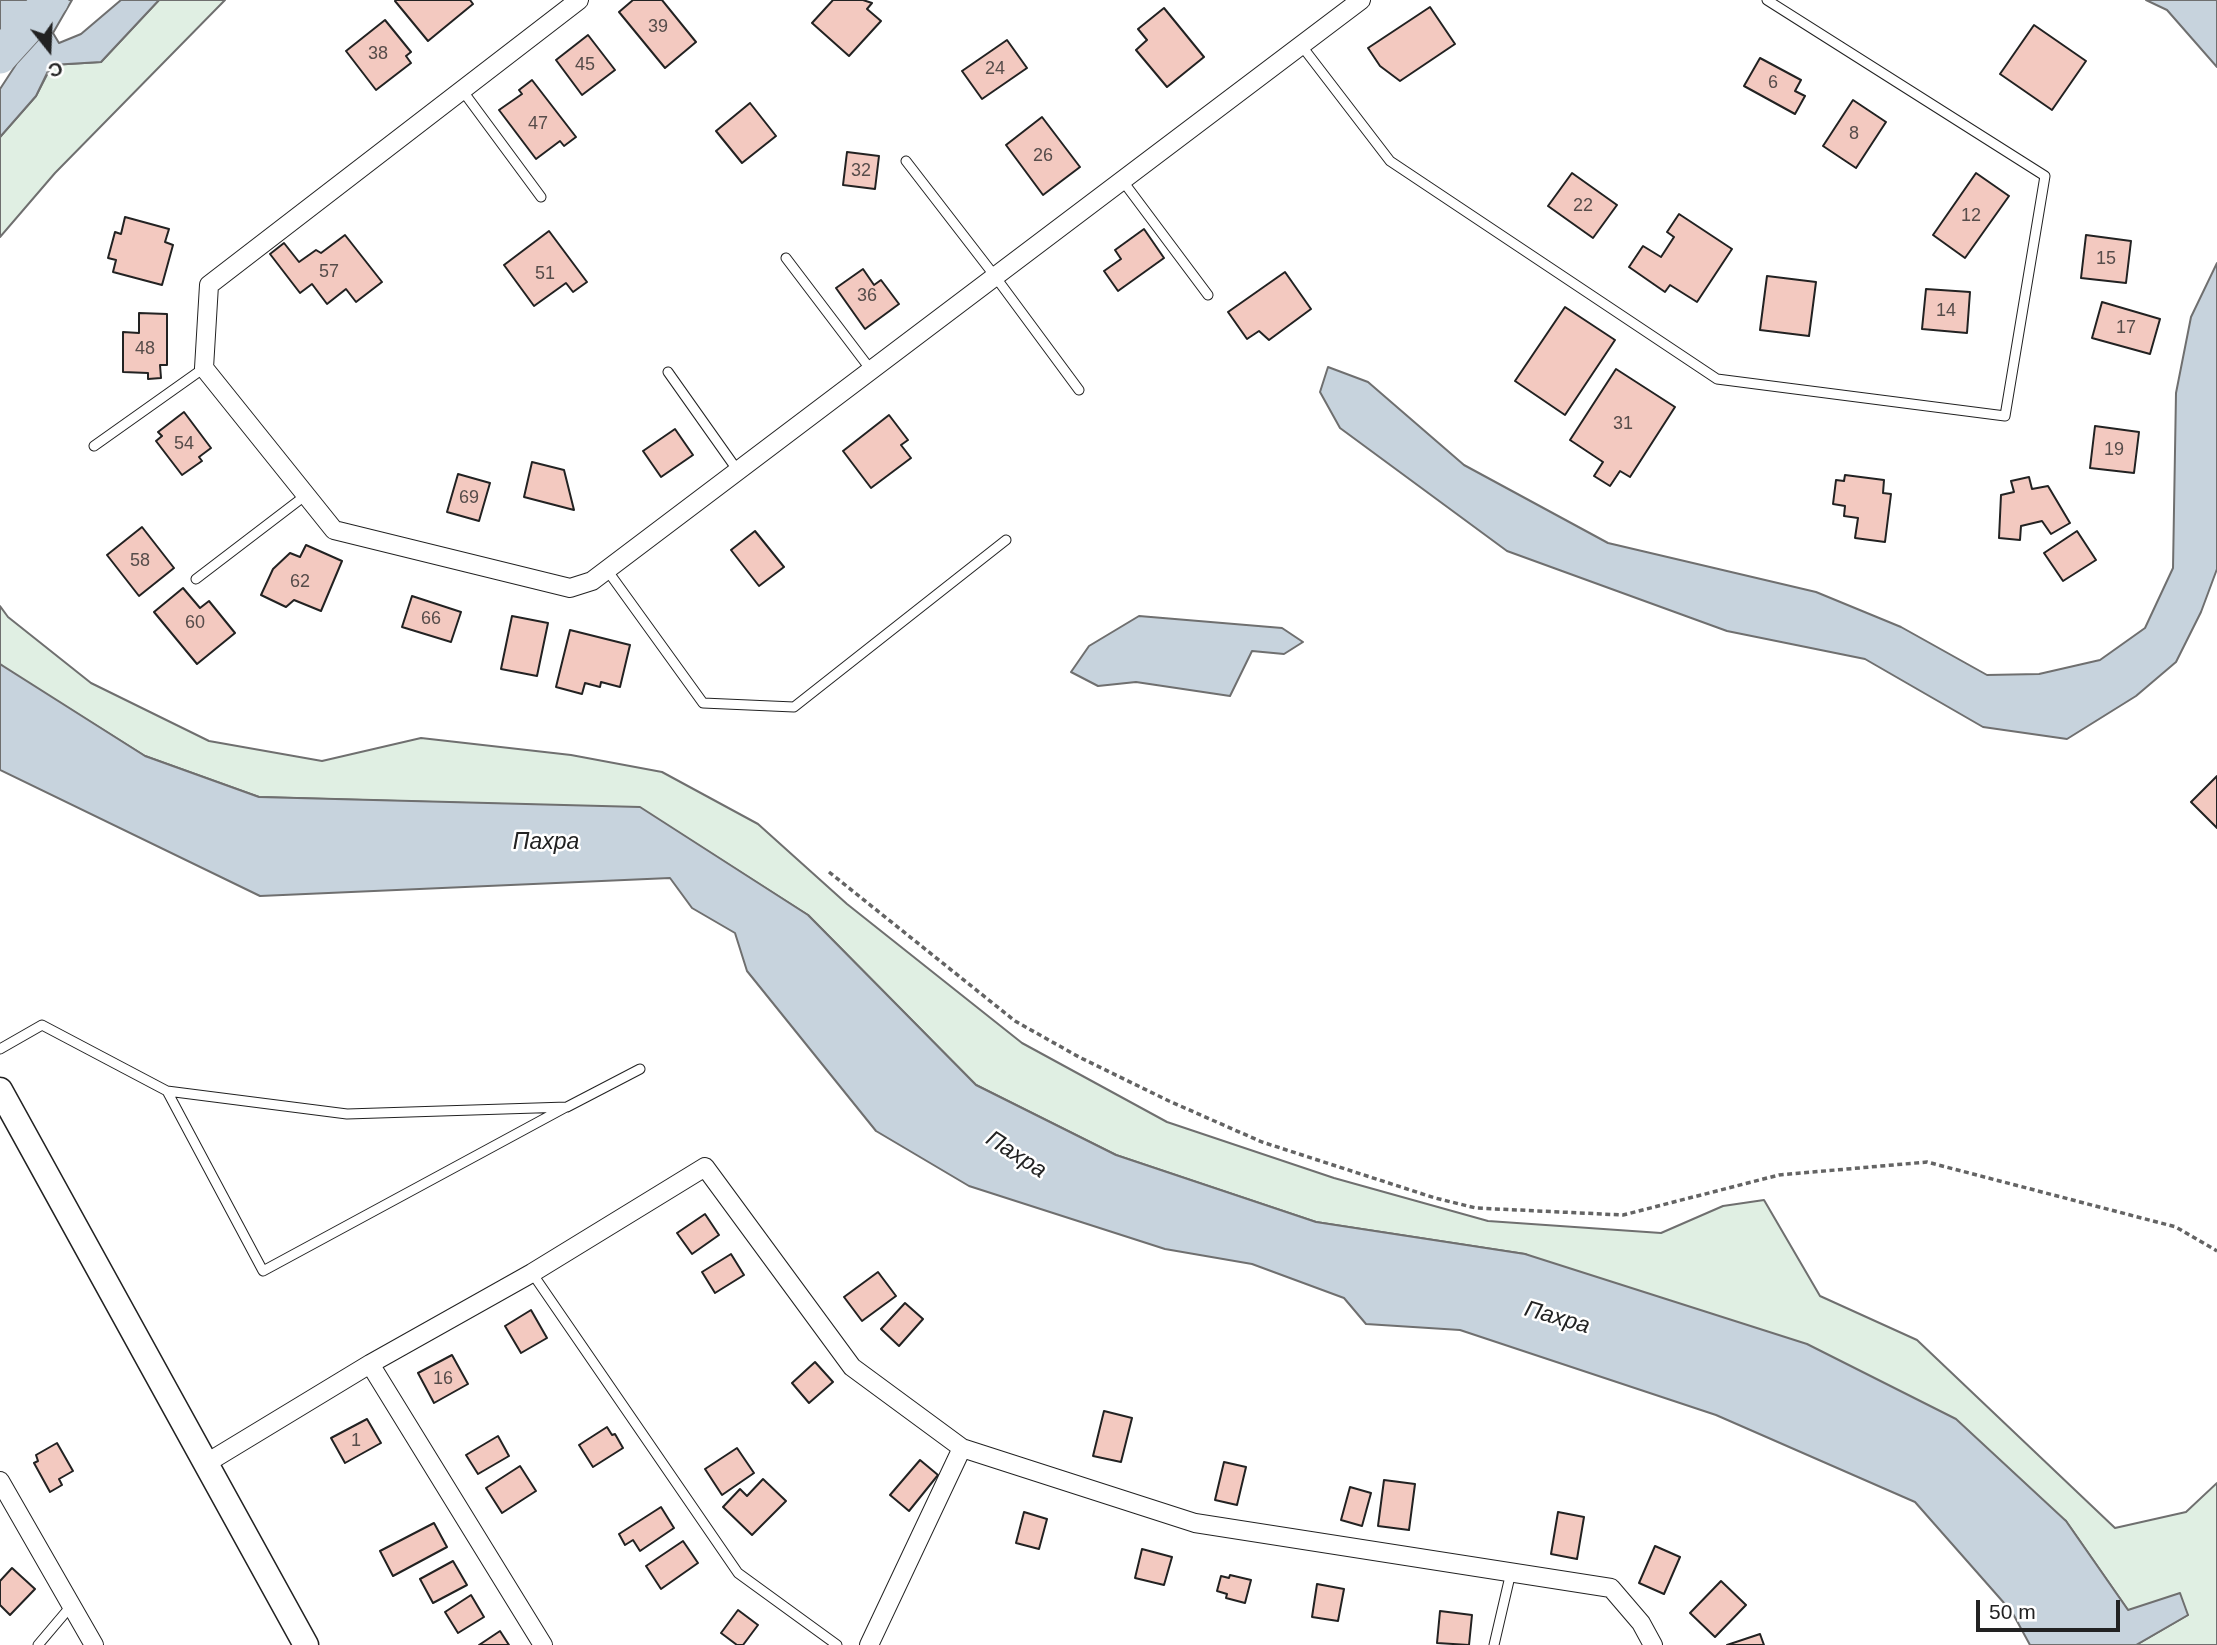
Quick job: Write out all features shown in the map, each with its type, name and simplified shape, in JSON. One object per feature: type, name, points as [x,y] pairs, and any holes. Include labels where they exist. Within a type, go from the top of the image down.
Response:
[{"type":"main road","points":[[0,1090],[306,1645]]},
{"type":"street","points":[[579,0],[209,285],[204,368],[334,530],[570,588],[592,581],[607,570],[1361,0]]},
{"type":"street","points":[[205,1464],[370,1364],[532,1273],[705,1167],[852,1367],[962,1448],[1195,1523],[1611,1588],[1641,1623],[1653,1645]]},
{"type":"street","points":[[370,1364],[543,1645]]},
{"type":"street","points":[[869,1645],[962,1448]]},
{"type":"street","points":[[0,1480],[94,1645]]},
{"type":"lane","points":[[1301,45],[1390,160],[1717,379],[2005,416],[2045,176],[1767,0]]},
{"type":"lane","points":[[462,90],[541,197]]},
{"type":"lane","points":[[906,161],[1079,390]]},
{"type":"lane","points":[[1122,180],[1208,295]]},
{"type":"lane","points":[[786,258],[871,370]]},
{"type":"lane","points":[[94,446],[204,368]]},
{"type":"lane","points":[[668,372],[738,471]]},
{"type":"lane","points":[[196,579],[306,495]]},
{"type":"lane","points":[[607,570],[703,703],[793,707],[1006,540]]},
{"type":"lane","points":[[0,1049],[42,1025],[167,1091],[347,1114],[567,1107]]},
{"type":"lane","points":[[167,1091],[263,1271],[640,1069]]},
{"type":"lane","points":[[532,1273],[738,1573],[837,1645]]},
{"type":"lane","points":[[1494,1645],[1511,1571]]},
{"type":"lane","points":[[38,1645],[71,1605]]},
{"type":"path","points":[[829,872],[1015,1021],[1079,1057],[1262,1142],[1435,1198],[1476,1208],[1623,1215],[1779,1175],[1927,1162],[2176,1227],[2217,1251]]},
{"type":"green space","points":[[159,0],[225,0],[55,173],[0,237],[0,137],[36,96],[52,65],[101,62]]},
{"type":"green space","points":[[0,606],[8,617],[91,683],[209,741],[322,761],[421,738],[571,755],[662,772],[758,824],[847,904],[1022,1043],[1167,1122],[1334,1178],[1488,1221],[1661,1233],[1723,1206],[1764,1200],[1820,1296],[1917,1340],[2115,1528],[2186,1512],[2217,1483],[2217,1645],[2136,1645],[2188,1615],[2128,1610],[2066,1521],[1525,1254],[1316,1222],[1116,1155],[976,1085],[808,915],[640,808],[259,797],[145,756],[6,669],[0,664]]},
{"type":"water","points":[[0,0],[72,0],[53,33],[59,43],[81,34],[121,0],[159,0],[101,62],[51,65],[36,96],[0,137],[0,89],[17,63],[38,40],[15,23],[0,37]]},
{"type":"water","points":[[2146,0],[2217,0],[2217,67],[2167,10]]},
{"type":"water","points":[[2217,263],[2217,569],[2201,612],[2176,662],[2136,696],[2067,739],[1983,727],[1865,659],[1727,631],[1507,551],[1340,428],[1320,392],[1328,367],[1368,382],[1464,465],[1608,543],[1816,592],[1901,627],[1987,675],[2039,674],[2100,660],[2145,628],[2173,568],[2176,393],[2191,317]]},
{"type":"water","points":[[1139,616],[1282,628],[1303,642],[1284,654],[1252,651],[1230,696],[1136,682],[1098,686],[1071,672],[1089,646]]},
{"type":"water","points":[[0,664],[145,756],[259,797],[640,807],[808,915],[976,1085],[1116,1155],[1316,1222],[1525,1254],[1807,1344],[1956,1419],[2066,1521],[2128,1610],[2180,1593],[2188,1615],[2136,1645],[2030,1645],[2012,1612],[1915,1502],[1716,1415],[1460,1330],[1366,1324],[1344,1298],[1252,1264],[1165,1249],[969,1186],[876,1131],[747,971],[735,933],[692,908],[670,878],[260,896],[0,770]]},
{"type":"building","points":[[396,0],[470,0],[473,4],[428,41]]},
{"type":"building","points":[[633,0],[662,0],[696,42],[665,68],[619,12]]},
{"type":"building","points":[[833,0],[863,0],[872,3],[867,9],[881,21],[849,56],[812,23]]},
{"type":"building","points":[[1430,7],[1455,44],[1400,81],[1380,66],[1368,48]]},
{"type":"building","points":[[1164,8],[1204,57],[1167,87],[1136,50],[1147,40],[1138,29]]},
{"type":"building","points":[[385,20],[411,52],[406,56],[411,63],[376,90],[346,51]]},
{"type":"building","points":[[2034,25],[2086,61],[2052,110],[2000,74]]},
{"type":"building","points":[[588,35],[615,70],[582,95],[556,60]]},
{"type":"building","points":[[1007,40],[1027,68],[982,99],[962,71]]},
{"type":"building","points":[[1760,58],[1801,80],[1795,91],[1805,96],[1795,114],[1744,86]]},
{"type":"building","points":[[532,80],[576,137],[564,146],[560,141],[536,159],[499,110],[522,94],[519,90]]},
{"type":"building","points":[[1853,100],[1886,122],[1856,168],[1823,146]]},
{"type":"building","points":[[750,103],[776,136],[742,163],[716,131]]},
{"type":"building","points":[[1042,117],[1080,167],[1043,195],[1006,145]]},
{"type":"building","points":[[847,152],[879,156],[875,189],[843,185]]},
{"type":"building","points":[[1572,173],[1617,205],[1593,238],[1548,206]]},
{"type":"building","points":[[1976,173],[2009,196],[1965,258],[1933,235]]},
{"type":"building","points":[[1679,214],[1732,249],[1697,302],[1670,285],[1665,292],[1629,267],[1643,246],[1661,257],[1674,237],[1667,232]]},
{"type":"building","points":[[125,217],[169,229],[165,242],[173,245],[162,285],[113,272],[116,260],[108,258],[115,232],[121,234]]},
{"type":"building","points":[[1144,229],[1164,258],[1118,291],[1104,271],[1121,259],[1115,250]]},
{"type":"building","points":[[549,231],[587,282],[573,292],[566,283],[534,306],[504,265]]},
{"type":"building","points":[[345,235],[382,282],[356,302],[346,289],[327,304],[312,284],[300,293],[270,254],[284,243],[299,262],[316,250],[321,253]]},
{"type":"building","points":[[2086,235],[2131,241],[2126,283],[2081,278]]},
{"type":"building","points":[[863,269],[874,285],[881,280],[899,304],[865,329],[836,288]]},
{"type":"building","points":[[1285,272],[1311,309],[1269,340],[1259,331],[1247,339],[1228,312]]},
{"type":"building","points":[[1767,276],[1816,282],[1809,336],[1760,330]]},
{"type":"building","points":[[1926,289],[1970,292],[1967,333],[1922,329]]},
{"type":"building","points":[[2102,302],[2160,319],[2150,354],[2092,338]]},
{"type":"building","points":[[1565,307],[1615,340],[1565,415],[1515,381]]},
{"type":"building","points":[[139,313],[167,314],[167,365],[160,365],[161,378],[148,379],[148,373],[123,372],[123,332],[139,333]]},
{"type":"building","points":[[1616,369],[1675,407],[1630,477],[1620,471],[1610,486],[1594,476],[1603,462],[1570,440]]},
{"type":"building","points":[[184,412],[211,448],[199,457],[202,461],[182,475],[156,441],[162,436],[158,432]]},
{"type":"building","points":[[889,415],[908,440],[901,445],[911,458],[871,488],[843,451]]},
{"type":"building","points":[[2095,426],[2139,432],[2134,473],[2090,468]]},
{"type":"building","points":[[675,429],[693,455],[661,477],[643,451]]},
{"type":"building","points":[[532,462],[564,470],[574,510],[524,497]]},
{"type":"building","points":[[458,474],[490,483],[479,521],[447,512]]},
{"type":"building","points":[[1845,475],[1884,480],[1883,493],[1891,494],[1885,542],[1855,538],[1858,518],[1844,516],[1845,506],[1833,504],[1836,480],[1844,481]]},
{"type":"building","points":[[2029,477],[2032,489],[2048,486],[2070,523],[2051,534],[2042,521],[2021,526],[2020,540],[1999,538],[2001,495],[2014,492],[2011,481]]},
{"type":"building","points":[[142,527],[174,568],[139,596],[107,555]]},
{"type":"building","points":[[755,531],[784,567],[759,586],[731,550]]},
{"type":"building","points":[[2077,531],[2096,560],[2063,581],[2044,553]]},
{"type":"building","points":[[306,545],[342,561],[321,611],[294,600],[286,607],[261,595],[273,569],[290,553],[300,557]]},
{"type":"building","points":[[183,588],[200,608],[209,601],[235,633],[197,664],[154,612]]},
{"type":"building","points":[[412,596],[461,612],[451,642],[402,627]]},
{"type":"building","points":[[512,616],[548,623],[537,676],[501,669]]},
{"type":"building","points":[[570,630],[630,645],[620,687],[601,682],[600,687],[585,683],[582,694],[556,687]]},
{"type":"building","points":[[2217,776],[2217,828],[2191,802]]},
{"type":"building","points":[[705,1214],[719,1235],[692,1254],[677,1233]]},
{"type":"building","points":[[731,1254],[744,1275],[715,1293],[702,1272]]},
{"type":"building","points":[[878,1272],[896,1296],[862,1321],[844,1297]]},
{"type":"building","points":[[905,1303],[923,1319],[899,1346],[881,1329]]},
{"type":"building","points":[[531,1310],[547,1338],[521,1353],[505,1326]]},
{"type":"building","points":[[452,1355],[468,1384],[434,1403],[418,1373]]},
{"type":"building","points":[[815,1362],[833,1382],[809,1403],[792,1383]]},
{"type":"building","points":[[1104,1411],[1132,1418],[1121,1462],[1093,1456]]},
{"type":"building","points":[[367,1419],[381,1443],[345,1463],[331,1438]]},
{"type":"building","points":[[607,1427],[612,1435],[615,1434],[623,1448],[593,1467],[579,1445]]},
{"type":"building","points":[[498,1436],[509,1456],[478,1474],[466,1455]]},
{"type":"building","points":[[57,1443],[73,1471],[59,1479],[62,1485],[50,1492],[34,1463],[38,1461],[36,1455]]},
{"type":"building","points":[[737,1448],[754,1473],[722,1495],[705,1469]]},
{"type":"building","points":[[920,1460],[938,1475],[909,1511],[890,1495]]},
{"type":"building","points":[[1224,1462],[1246,1467],[1237,1505],[1215,1500]]},
{"type":"building","points":[[520,1466],[536,1491],[502,1513],[486,1488]]},
{"type":"building","points":[[763,1479],[786,1501],[752,1535],[723,1507],[740,1489],[747,1496]]},
{"type":"building","points":[[1384,1480],[1415,1484],[1409,1530],[1378,1526]]},
{"type":"building","points":[[1350,1487],[1371,1493],[1362,1526],[1341,1520]]},
{"type":"building","points":[[661,1507],[674,1528],[640,1551],[633,1540],[625,1545],[619,1534]]},
{"type":"building","points":[[1024,1512],[1047,1519],[1039,1549],[1016,1543]]},
{"type":"building","points":[[1558,1512],[1584,1517],[1577,1559],[1551,1554]]},
{"type":"building","points":[[434,1523],[447,1547],[393,1576],[380,1551]]},
{"type":"building","points":[[683,1541],[698,1563],[661,1589],[646,1566]]},
{"type":"building","points":[[1655,1546],[1680,1557],[1664,1594],[1639,1583]]},
{"type":"building","points":[[1142,1549],[1172,1557],[1164,1585],[1135,1578]]},
{"type":"building","points":[[453,1561],[467,1585],[433,1603],[420,1579]]},
{"type":"building","points":[[12,1568],[35,1589],[10,1615],[0,1605],[0,1581]]},
{"type":"building","points":[[1230,1575],[1251,1580],[1245,1603],[1226,1598],[1227,1594],[1217,1591],[1221,1576],[1229,1578]]},
{"type":"building","points":[[1721,1581],[1746,1605],[1715,1637],[1690,1613]]},
{"type":"building","points":[[1317,1584],[1344,1589],[1338,1621],[1312,1617]]},
{"type":"building","points":[[471,1595],[484,1617],[458,1633],[445,1612]]},
{"type":"building","points":[[738,1610],[758,1625],[743,1645],[737,1645],[721,1633]]},
{"type":"building","points":[[1440,1611],[1472,1615],[1469,1645],[1437,1643]]},
{"type":"building","points":[[500,1631],[509,1645],[479,1645]]},
{"type":"building","points":[[1760,1634],[1764,1645],[1727,1645]]},
{"type":"waterway","name":"Пахра","points":[[0,56],[51,0]]}]
